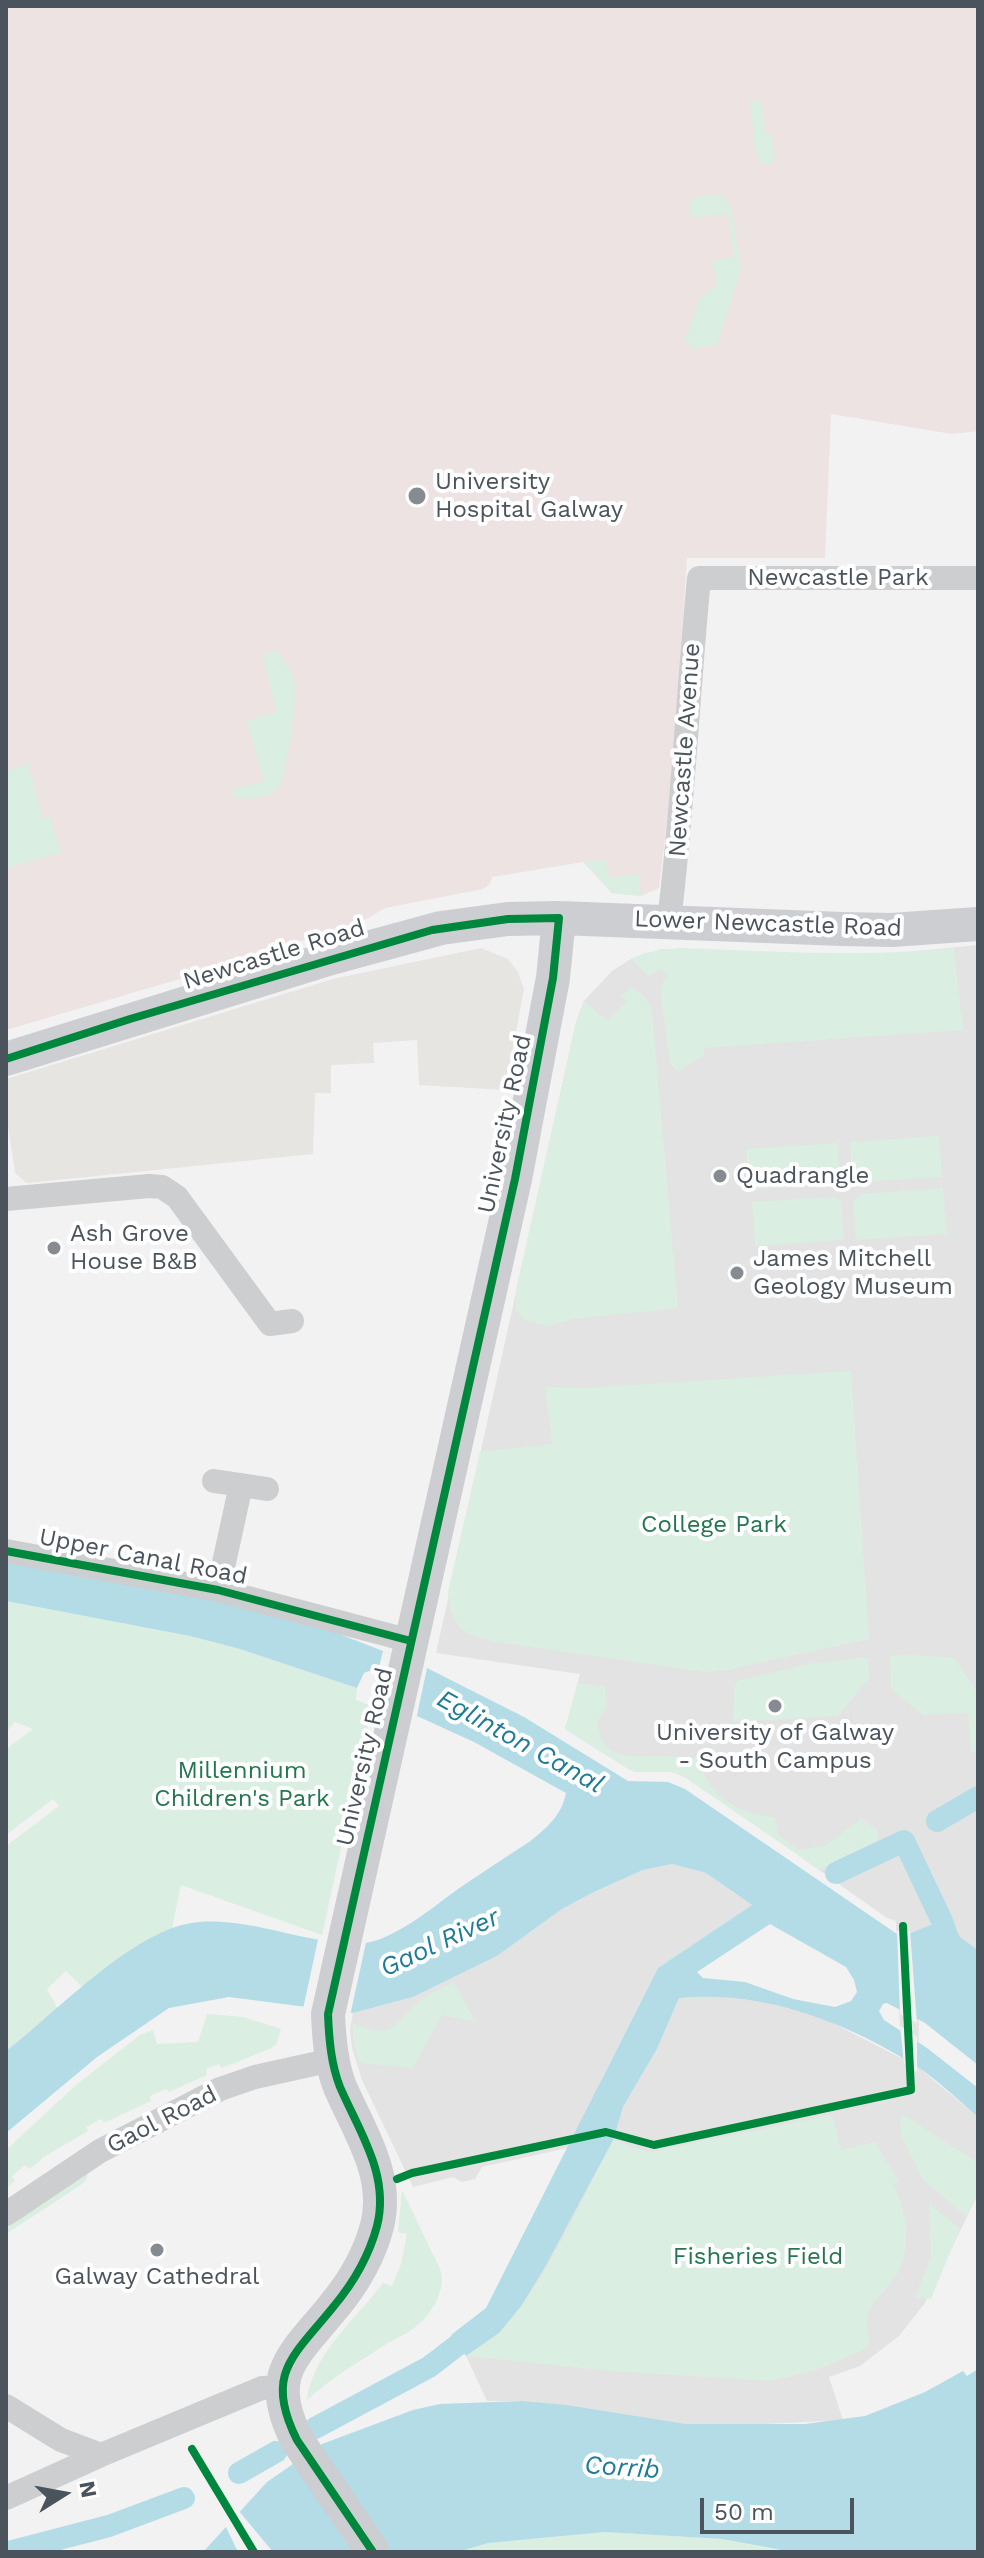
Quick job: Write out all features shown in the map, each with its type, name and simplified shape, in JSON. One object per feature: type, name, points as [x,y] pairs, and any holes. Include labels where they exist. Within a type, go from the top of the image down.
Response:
[{"type":"main road","name":"Lower Newcastle Road","points":[[559,918],[891,930],[978,924]]},
{"type":"main road","name":"Newcastle Road","points":[[6,1059],[432,930],[508,919],[559,918]]},
{"type":"main road","name":"University Road","points":[[283,2387],[296,2350],[357,2276],[370,2248],[381,2204],[373,2160],[332,2060],[328,2014],[515,1179],[551,991],[559,918]]},
{"type":"main road","points":[[283,2387],[288,2421],[306,2454],[373,2552]]},
{"type":"street","name":"Newcastle Park","points":[[699,578],[978,578]]},
{"type":"street","name":"Newcastle Avenue","points":[[669,921],[682,812],[688,687],[699,578]]},
{"type":"street","points":[[6,1199],[162,1187],[177,1197],[270,1324],[292,1321]]},
{"type":"street","points":[[214,1481],[267,1489]]},
{"type":"street","points":[[218,1590],[241,1485]]},
{"type":"street","name":"Upper Canal Road","points":[[6,1551],[218,1590],[409,1651]]},
{"type":"street","name":"Gaol Road","points":[[6,2214],[100,2151],[220,2089],[255,2077],[332,2060]]},
{"type":"street","points":[[6,2498],[262,2388],[283,2387]]},
{"type":"street","points":[[6,2406],[61,2440],[101,2455]]},
{"type":"shaded area","name":"University Hospital Galway","points":[[6,6],[978,6],[978,431],[952,434],[831,414],[825,558],[687,558],[672,779],[659,888],[641,896],[612,893],[583,862],[492,877],[490,884],[483,889],[385,908],[353,927],[323,937],[289,943],[282,949],[6,1030]]},
{"type":"shaded area","name":"University of Galway - South Campus","points":[[978,945],[978,1950],[960,1937],[950,1918],[911,1934],[919,2025],[918,2067],[978,2117],[978,2194],[925,2303],[899,2336],[860,2366],[829,2377],[843,2420],[746,2425],[686,2424],[522,2401],[487,2401],[466,2356],[499,2333],[603,2140],[482,2167],[475,2179],[462,2182],[453,2177],[413,2187],[362,2080],[352,2048],[350,2029],[353,2013],[413,1997],[497,1956],[562,1909],[594,1892],[643,1870],[672,1864],[706,1873],[752,1905],[658,1968],[599,2084],[623,2107],[657,2049],[679,1998],[707,1995],[765,2002],[821,2017],[901,2058],[896,1921],[887,1918],[693,1781],[668,1770],[630,1770],[565,1729],[580,1674],[436,1653],[576,1022],[584,1001],[612,971],[631,959],[662,949],[826,955],[886,954]]},
{"type":"shaded area","points":[[481,948],[508,959],[518,972],[524,989],[505,1090],[419,1085],[417,1040],[373,1043],[374,1063],[331,1065],[331,1093],[315,1093],[313,1154],[27,1183],[15,1173],[6,1113],[6,1079],[333,979]]},
{"type":"green space","points":[[761,100],[765,133],[771,133],[775,159],[768,165],[760,161],[755,148],[750,103]]},
{"type":"green space","points":[[720,194],[731,207],[741,269],[717,345],[692,349],[685,339],[700,299],[717,284],[713,262],[734,256],[728,214],[689,218],[691,198]]},
{"type":"green space","points":[[277,650],[295,683],[285,770],[278,788],[273,792],[262,797],[237,798],[231,796],[234,789],[264,781],[247,721],[276,712],[263,655]]},
{"type":"green space","points":[[28,764],[43,819],[50,817],[61,853],[6,868],[6,771]]},
{"type":"green space","points":[[607,860],[609,878],[639,874],[641,896],[612,893],[584,862]]},
{"type":"green space","points":[[678,948],[850,953],[954,948],[963,1030],[704,1048],[704,1056],[676,1072],[670,1062],[661,996],[661,986],[667,975],[661,969],[649,976],[631,959],[645,953]]},
{"type":"green space","points":[[631,986],[646,998],[652,1011],[678,1308],[573,1319],[547,1326],[526,1321],[516,1310],[516,1290],[576,1022],[584,1001],[608,1021],[626,1001],[621,997]]},
{"type":"green space","points":[[939,1136],[942,1177],[861,1182],[852,1176],[850,1142]]},
{"type":"green space","points":[[838,1143],[840,1177],[832,1184],[749,1190],[746,1149]]},
{"type":"green space","points":[[943,1188],[947,1234],[856,1240],[853,1202],[860,1194]]},
{"type":"green space","points":[[833,1197],[841,1202],[844,1240],[755,1246],[752,1202]]},
{"type":"green space","name":"College Park","points":[[851,1371],[869,1639],[705,1672],[497,1642],[475,1636],[456,1622],[448,1592],[480,1452],[552,1444],[545,1387],[584,1388]]},
{"type":"green space","name":"Millennium Children's Park","points":[[6,1601],[190,1636],[240,1649],[357,1688],[356,1700],[372,1706],[322,1935],[181,1885],[172,1928],[149,1939],[82,1987],[66,1971],[47,1989],[58,2009],[6,2051],[6,1846],[59,1806],[53,1799],[6,1835],[6,1749],[33,1729],[15,1722],[6,1732]]},
{"type":"green space","points":[[890,1656],[954,1658],[978,1694],[978,1748],[971,1754],[968,1713],[923,1715],[891,1689]]},
{"type":"green space","points":[[868,1657],[869,1679],[838,1716],[733,1722],[737,1681],[809,1664]]},
{"type":"green space","points":[[578,1683],[605,1687],[607,1707],[597,1722],[604,1743],[610,1749],[634,1756],[701,1758],[708,1783],[716,1792],[737,1807],[775,1817],[778,1835],[799,1850],[826,1845],[862,1818],[877,1829],[879,1840],[820,1870],[680,1774],[630,1770],[565,1729]]},
{"type":"green space","points":[[454,1982],[475,2022],[442,2015],[413,2068],[359,2063],[353,2040],[353,2023],[385,2030],[398,2023],[424,1998]]},
{"type":"green space","points":[[207,2014],[243,2017],[281,2029],[276,2045],[222,2068],[219,2064],[206,2069],[207,2075],[169,2092],[166,2089],[150,2096],[151,2101],[104,2123],[101,2119],[30,2169],[25,2165],[12,2176],[15,2181],[6,2188],[6,2150],[76,2085],[140,2035],[153,2030],[157,2044],[198,2042]]},
{"type":"green space","points":[[901,2113],[978,2163],[978,2191],[967,2217],[923,2180],[900,2133]]},
{"type":"green space","name":"Fisheries Field","points":[[832,2115],[841,2150],[875,2142],[898,2180],[893,2185],[905,2221],[904,2259],[892,2282],[869,2312],[869,2343],[863,2350],[814,2371],[770,2381],[611,2371],[466,2356],[501,2331],[534,2288],[613,2140],[649,2152]]},
{"type":"green space","points":[[88,2170],[87,2179],[82,2184],[6,2234],[6,2224]]},
{"type":"green space","points":[[402,2190],[440,2269],[442,2284],[437,2299],[416,2327],[346,2370],[307,2400],[318,2367],[337,2337],[383,2283],[392,2286],[401,2264],[407,2234],[398,2232]]},
{"type":"green space","points":[[929,2204],[960,2228],[931,2299],[915,2297],[931,2257]]},
{"type":"green space","points":[[605,2532],[722,2539],[785,2552],[459,2552],[488,2543]]},
{"type":"water","points":[[6,1559],[115,1578],[308,1622],[427,1668],[524,1717],[628,1781],[668,1782],[685,1789],[897,1934],[911,1933],[950,1917],[960,1937],[978,1950],[978,2065],[925,2023],[887,2003],[879,2011],[884,2020],[927,2048],[978,2088],[978,2117],[916,2066],[832,2023],[803,2012],[742,1999],[679,1998],[657,2049],[623,2107],[613,2140],[545,2267],[521,2306],[499,2333],[466,2356],[451,2335],[486,2308],[658,1968],[752,1905],[706,1873],[672,1864],[643,1870],[594,1892],[562,1909],[497,1956],[413,1997],[353,2013],[229,1997],[169,2008],[97,2057],[6,2133],[6,2051],[128,1951],[172,1928],[195,1922],[243,1924],[340,1943],[375,1941],[413,1922],[542,1832],[561,1808],[566,1793],[474,1742],[417,1716],[377,1674],[369,1671],[364,1673],[357,1688],[240,1649],[190,1636],[6,1601]],"holes":[[[770,1924],[846,1967],[857,1992],[851,2001],[835,2007],[793,1999],[745,1982],[703,1978],[697,1972]]]},
{"type":"water","name":"Corrib","points":[[978,2369],[978,2552],[792,2552],[722,2539],[605,2532],[488,2543],[458,2552],[203,2552],[267,2482],[322,2444],[413,2410],[440,2404],[522,2401],[686,2424],[805,2424],[865,2416],[925,2392],[963,2371],[967,2376]]},
{"type":"pier","points":[[383,1651],[427,1668],[416,1720],[376,1680]]},
{"type":"pier","points":[[897,1931],[910,1931],[917,2023],[900,2014]]},
{"type":"pier","points":[[319,1935],[367,1938],[350,2016],[303,2009]]},
{"type":"pier","points":[[900,2026],[917,2037],[917,2072],[904,2064]]},
{"type":"pier","points":[[239,2507],[239,2511],[273,2552],[238,2552],[224,2523]]},
{"type":"waterway","points":[[937,1821],[978,1797]]},
{"type":"waterway","points":[[836,1873],[904,1841],[951,1947]]},
{"type":"waterway","points":[[315,2428],[429,2367],[480,2328]]},
{"type":"waterway","points":[[239,2473],[276,2452]]},
{"type":"waterway","points":[[9,2552],[109,2526],[184,2498]]},
{"type":"cycle path","points":[[6,1059],[432,930],[508,919],[559,918],[553,978],[515,1179],[328,2014],[337,2078],[376,2171],[380,2207],[377,2226],[370,2248],[354,2278],[296,2352],[283,2381],[287,2417],[297,2440],[373,2552]]},
{"type":"cycle path","points":[[6,1551],[218,1590],[411,1641]]},
{"type":"cycle path","points":[[397,2179],[412,2173],[606,2132],[654,2145],[911,2090],[903,1926]]},
{"type":"cycle path","points":[[192,2449],[254,2552]]},
{"type":"place","name":"University Hospital Galway","points":[[417,496]]},
{"type":"place","name":"Quadrangle","points":[[720,1176]]},
{"type":"place","name":"Ash Grove House B&B","points":[[54,1248]]},
{"type":"place","name":"James Mitchell Geology Museum","points":[[737,1273]]},
{"type":"place","name":"University of Galway - South Campus","points":[[775,1706]]},
{"type":"place","name":"Galway Cathedral","points":[[157,2250]]},
{"type":"water label","name":"Eglinton Canal","points":[[520,1742]]},
{"type":"water label","name":"Gaol River","points":[[440,1943]]}]
